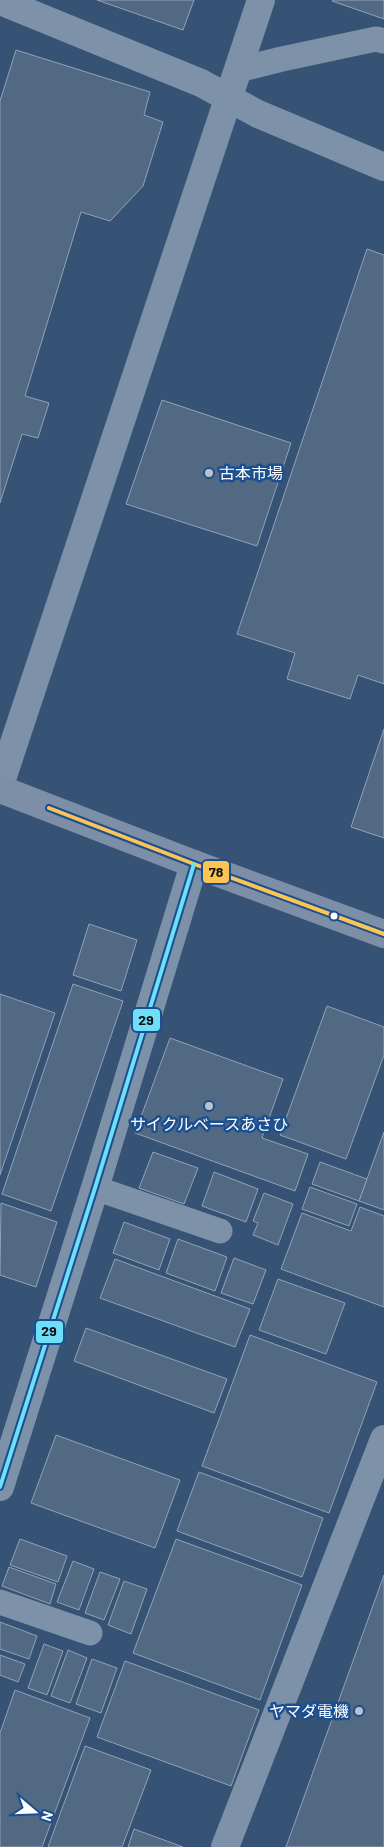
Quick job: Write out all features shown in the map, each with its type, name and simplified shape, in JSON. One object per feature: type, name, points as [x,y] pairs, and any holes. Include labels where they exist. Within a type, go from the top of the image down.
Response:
[{"type":"main road","points":[[0,787],[194,864],[384,934]]},
{"type":"street","points":[[0,787],[262,0]]},
{"type":"street","points":[[0,1],[201,83],[258,114],[384,167]]},
{"type":"street","points":[[0,1487],[95,1188],[194,864]]},
{"type":"street","points":[[225,1847],[384,1439]]},
{"type":"lane","points":[[238,70],[376,39],[384,41]]},
{"type":"lane","points":[[95,1188],[220,1231]]},
{"type":"lane","points":[[0,1602],[90,1633]]},
{"type":"building","points":[[97,0],[194,0],[183,30]]},
{"type":"building","points":[[384,0],[384,19],[332,1]]},
{"type":"building","points":[[16,50],[150,92],[144,115],[163,122],[143,186],[110,221],[81,212],[25,396],[49,403],[38,438],[22,434],[0,503],[0,101]]},
{"type":"building","points":[[367,249],[384,255],[384,684],[358,675],[350,699],[287,679],[295,653],[237,634]]},
{"type":"building","name":"古本市場","points":[[162,400],[291,443],[257,546],[126,504]]},
{"type":"building","points":[[384,729],[384,838],[351,827]]},
{"type":"building","points":[[89,924],[137,940],[121,991],[73,975]]},
{"type":"building","points":[[73,984],[123,1001],[51,1211],[2,1194]]},
{"type":"building","points":[[0,994],[55,1013],[0,1175]]},
{"type":"building","points":[[327,1006],[384,1027],[384,1055],[346,1159],[280,1135]]},
{"type":"building","name":"サイクルベースあさひ","points":[[170,1038],[283,1079],[262,1138],[308,1154],[295,1191],[135,1133]]},
{"type":"building","points":[[384,1132],[384,1210],[359,1201]]},
{"type":"building","points":[[153,1152],[198,1168],[184,1204],[139,1188]]},
{"type":"building","points":[[320,1162],[367,1179],[359,1201],[312,1184]]},
{"type":"building","points":[[214,1172],[258,1189],[246,1222],[202,1206]]},
{"type":"building","points":[[310,1187],[357,1204],[349,1226],[302,1209]]},
{"type":"building","points":[[264,1193],[293,1204],[278,1245],[253,1235],[258,1223],[253,1221]]},
{"type":"building","points":[[1,1203],[57,1222],[36,1287],[0,1275]]},
{"type":"building","points":[[360,1207],[384,1216],[384,1307],[281,1269],[302,1213],[351,1231]]},
{"type":"building","points":[[124,1222],[170,1239],[159,1270],[113,1253]]},
{"type":"building","points":[[178,1239],[227,1257],[215,1291],[166,1273]]},
{"type":"building","points":[[234,1258],[266,1270],[253,1304],[221,1293]]},
{"type":"building","points":[[115,1259],[250,1309],[235,1347],[100,1298]]},
{"type":"building","points":[[278,1279],[345,1303],[326,1354],[259,1330]]},
{"type":"building","points":[[86,1328],[227,1379],[214,1413],[74,1361]]},
{"type":"building","points":[[250,1335],[377,1382],[329,1513],[202,1466]]},
{"type":"building","points":[[56,1435],[180,1480],[155,1548],[31,1503]]},
{"type":"building","points":[[199,1472],[323,1518],[302,1577],[177,1531]]},
{"type":"building","points":[[20,1539],[67,1556],[58,1582],[10,1565]]},
{"type":"building","points":[[176,1539],[302,1585],[260,1700],[133,1653]]},
{"type":"building","points":[[73,1561],[94,1569],[79,1610],[57,1602]]},
{"type":"building","points":[[9,1567],[56,1584],[50,1604],[2,1586]]},
{"type":"building","points":[[100,1572],[120,1579],[104,1620],[85,1613]]},
{"type":"building","name":"ヤマダ電機","points":[[384,1575],[384,1847],[286,1847]]},
{"type":"building","points":[[124,1581],[147,1589],[131,1634],[108,1625]]},
{"type":"building","points":[[0,1622],[37,1636],[29,1659],[0,1649]]},
{"type":"building","points":[[44,1644],[63,1651],[47,1695],[28,1688]]},
{"type":"building","points":[[68,1650],[87,1658],[70,1703],[51,1696]]},
{"type":"building","points":[[0,1655],[25,1664],[18,1682],[0,1675]]},
{"type":"building","points":[[92,1659],[117,1668],[101,1713],[76,1704]]},
{"type":"building","points":[[125,1661],[259,1710],[231,1786],[97,1737]]},
{"type":"building","points":[[15,1690],[90,1718],[42,1847],[0,1847],[0,1733]]},
{"type":"building","points":[[85,1746],[151,1770],[122,1847],[48,1847]]},
{"type":"building","points":[[134,1829],[183,1847],[128,1847]]},
{"type":"transit line","name":"78","points":[[49,808],[384,934]]},
{"type":"transit line","name":"29","points":[[0,1487],[95,1188],[194,864]]},
{"type":"place","name":"古本市場","points":[[209,473]]},
{"type":"place","name":"サイクルベースあさひ","points":[[209,1106]]},
{"type":"place","name":"ヤマダ電機","points":[[359,1711]]}]
